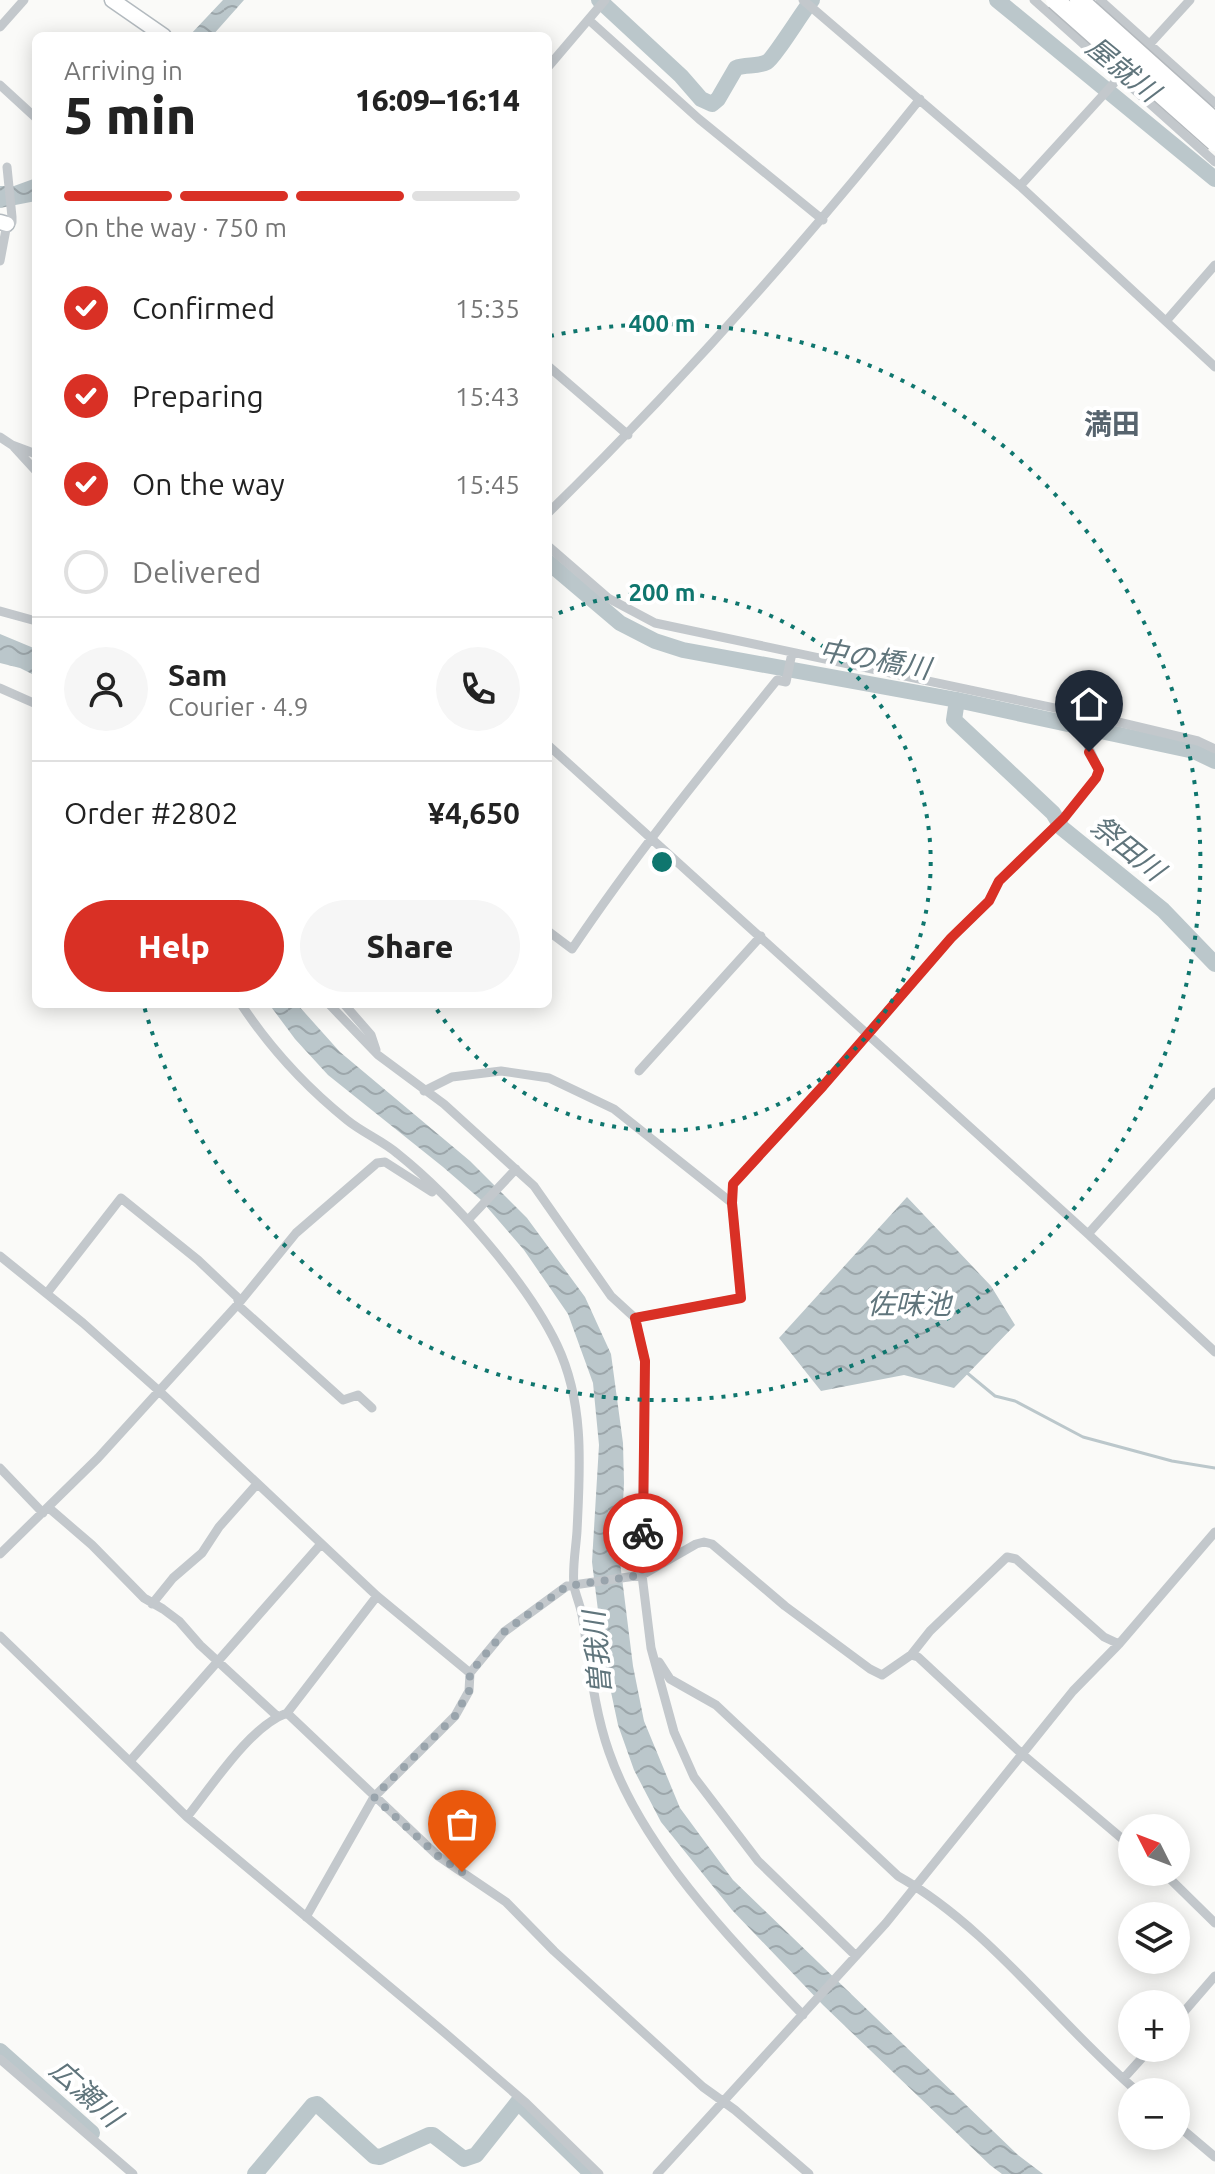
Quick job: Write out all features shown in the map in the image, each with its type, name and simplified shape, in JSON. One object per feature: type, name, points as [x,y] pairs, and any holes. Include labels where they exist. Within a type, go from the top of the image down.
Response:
[{"type":"highway","points":[[1055,0],[1215,142]]},
{"type":"highway","points":[[1079,0],[1215,122]]},
{"type":"street","points":[[0,27],[24,0]]},
{"type":"street","points":[[112,0],[158,32]]},
{"type":"street","points":[[552,63],[605,0]]},
{"type":"street","points":[[803,0],[1020,186],[1215,367]]},
{"type":"street","points":[[1034,0],[1215,162]]},
{"type":"street","points":[[1100,0],[1215,103]]},
{"type":"street","points":[[1020,186],[1190,0]]},
{"type":"street","points":[[590,21],[699,119],[823,220]]},
{"type":"street","points":[[0,85],[32,114]]},
{"type":"street","points":[[552,509],[628,435],[823,220],[920,99]]},
{"type":"street","points":[[0,261],[6,221],[7,169]]},
{"type":"street","points":[[1167,320],[1215,265]]},
{"type":"street","points":[[552,369],[628,435]]},
{"type":"street","points":[[0,437],[32,452]]},
{"type":"street","points":[[12,445],[32,467]]},
{"type":"street","points":[[552,549],[608,598],[655,623],[1096,718],[1198,741],[1215,749]]},
{"type":"street","points":[[0,611],[32,620]]},
{"type":"street","points":[[552,934],[572,949],[680,798],[777,680],[786,682],[792,654]]},
{"type":"street","points":[[0,688],[32,702]]},
{"type":"street","points":[[635,1318],[741,1298],[733,1184],[951,938],[989,901],[999,881],[1064,818],[1096,778],[1099,770],[1088,746],[1096,718]]},
{"type":"street","points":[[552,749],[1215,1352]]},
{"type":"street","points":[[639,1071],[761,936]]},
{"type":"street","points":[[244,1008],[264,1038],[296,1073],[348,1121],[398,1153],[451,1205]]},
{"type":"street","points":[[333,1008],[378,1055],[444,1104],[514,1172],[534,1186],[611,1296],[635,1318],[641,1336],[646,1375],[640,1575],[651,1648],[674,1732],[685,1763],[694,1777],[758,1861],[853,1960]]},
{"type":"street","points":[[347,1008],[371,1035],[378,1055]]},
{"type":"street","points":[[424,1091],[452,1077],[501,1071],[549,1078],[614,1109],[732,1203]]},
{"type":"street","points":[[1088,1234],[1215,1092]]},
{"type":"street","points":[[0,1554],[98,1458],[239,1303],[296,1233],[377,1163],[385,1162],[471,1218],[556,1342],[569,1378],[581,1450],[579,1584],[594,1702],[608,1750],[638,1815],[662,1852],[707,1910],[803,2015]]},
{"type":"street","points":[[471,1218],[514,1172]]},
{"type":"street","points":[[47,1293],[121,1198],[198,1260],[237,1297],[239,1303],[343,1400],[358,1395],[372,1408]]},
{"type":"street","points":[[0,1256],[158,1390],[377,1596],[470,1673]]},
{"type":"street","points":[[0,1468],[152,1604],[179,1621],[219,1662],[282,1714],[438,1856],[506,1902],[554,1951],[723,2103],[809,2174]]},
{"type":"street","points":[[152,1604],[173,1578],[202,1553],[219,1527],[257,1484]]},
{"type":"street","points":[[657,2174],[917,1887],[1073,1691],[1119,1644],[1215,1532]]},
{"type":"street","points":[[130,1761],[321,1544]]},
{"type":"street","points":[[306,1917],[374,1797],[455,1716],[469,1691],[470,1673],[504,1632],[552,1595],[579,1584],[640,1575],[696,1544],[712,1544],[785,1606],[882,1675],[911,1655],[930,1631],[1007,1557],[1016,1559],[1104,1637],[1119,1644]]},
{"type":"street","points":[[187,1817],[244,1747],[282,1714],[377,1596]]},
{"type":"street","points":[[0,1636],[187,1817],[526,2103],[599,2174]]},
{"type":"street","points":[[651,1648],[670,1679],[716,1705],[898,1876],[917,1887],[1025,1978],[1058,2016],[1122,2078]]},
{"type":"street","points":[[911,1655],[918,1657],[1022,1754],[1118,1835]]},
{"type":"street","points":[[1177,1886],[1215,1923]]},
{"type":"street","points":[[1190,2005],[1215,1976]]},
{"type":"street","points":[[0,2059],[133,2174]]},
{"type":"street","points":[[1124,2078],[1138,2062]]},
{"type":"street","points":[[1190,2136],[1215,2157]]},
{"type":"water","points":[[223,0],[244,0],[216,32],[193,32]]},
{"type":"water","points":[[32,179],[32,202],[0,208],[0,186],[14,186]]},
{"type":"water","points":[[0,634],[32,647],[32,674],[0,663]]},
{"type":"water","points":[[272,1008],[301,1008],[340,1052],[470,1161],[527,1218],[585,1297],[611,1354],[623,1443],[620,1562],[633,1666],[644,1721],[680,1808],[733,1880],[1018,2155],[1043,2174],[1002,2174],[990,2165],[823,2005],[732,1910],[661,1822],[634,1770],[618,1725],[604,1659],[592,1562],[599,1445],[593,1383],[568,1314],[524,1250],[480,1199],[328,1075]]},
{"type":"water","name":"佐味池","points":[[907,1197],[991,1286],[1015,1325],[954,1388],[904,1375],[821,1391],[779,1338]]},
{"type":"waterway","name":"屋就川","points":[[599,0],[681,76],[701,99],[712,104],[736,68],[763,64],[771,59],[812,0]]},
{"type":"waterway","name":"屋就川","points":[[997,0],[1215,179]]},
{"type":"waterway","name":"中の橋川","points":[[552,565],[620,623],[655,641],[683,650],[957,700],[1194,751],[1215,761]]},
{"type":"waterway","name":"祭田川","points":[[957,700],[954,720],[1053,813],[1062,828],[1163,910],[1215,964]]},
{"type":"waterway","points":[[966,1372],[995,1396],[1015,1401],[1083,1437],[1172,1461],[1215,1468]]},
{"type":"waterway","name":"広瀬川","points":[[0,2051],[92,2133]]},
{"type":"waterway","name":"広瀬川","points":[[255,2174],[313,2105],[317,2104],[374,2156],[380,2157],[433,2135],[464,2159],[476,2155],[518,2102],[592,2174]]},
{"type":"way so far","points":[[462,1872],[438,1856],[374,1797],[455,1716],[469,1691],[470,1673],[475,1664],[504,1632],[567,1586],[642,1575],[643,1533]]},
{"type":"district","name":"満田","points":[[1112,424]]},
{"type":"route","points":[[643,1533],[645,1361],[635,1318],[741,1298],[733,1184],[951,938],[989,901],[999,881],[1064,818],[1096,778],[1099,770],[1089,752]]},
{"type":"water label","name":"曽我川","points":[[597,1653]]}]
